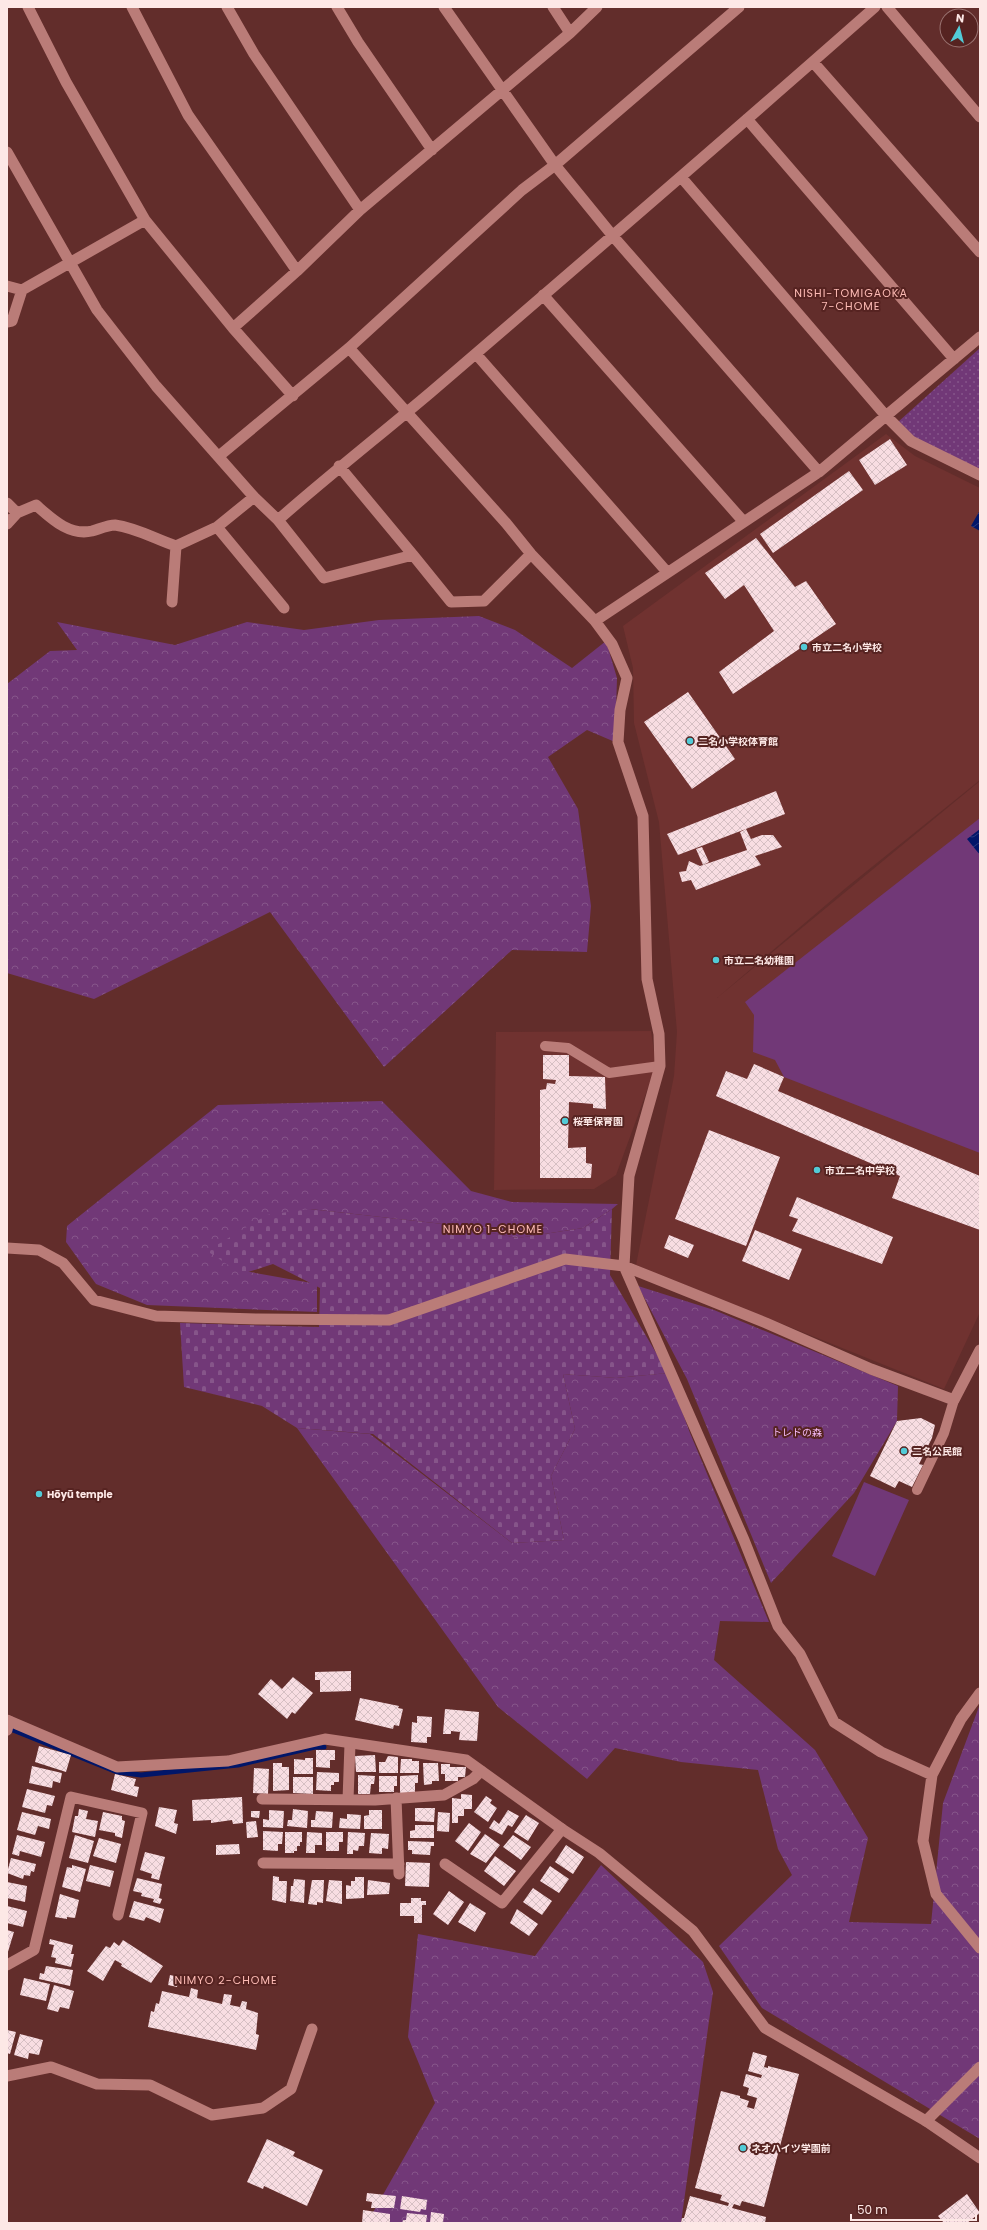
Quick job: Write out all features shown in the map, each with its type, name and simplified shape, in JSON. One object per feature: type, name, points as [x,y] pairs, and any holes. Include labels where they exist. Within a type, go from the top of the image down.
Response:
[{"type":"street","points":[[28,7],[66,82],[145,220],[233,328],[293,396]]},
{"type":"street","points":[[132,7],[188,115],[297,271]]},
{"type":"street","points":[[227,7],[254,54],[360,210]]},
{"type":"street","points":[[337,7],[358,42],[432,150]]},
{"type":"street","points":[[444,7],[555,165],[612,235],[819,472]]},
{"type":"street","points":[[553,7],[570,33]]},
{"type":"street","points":[[233,328],[297,271],[360,210],[570,33],[597,7]]},
{"type":"street","points":[[219,456],[349,348],[522,190],[555,165],[739,7]]},
{"type":"street","points":[[278,520],[339,466],[406,413],[612,235],[682,177],[875,7]]},
{"type":"street","points":[[887,7],[980,117]]},
{"type":"street","points":[[813,62],[980,252]]},
{"type":"street","points":[[747,119],[954,359]]},
{"type":"street","points":[[7,152],[97,310],[156,386],[254,497],[278,520],[324,578],[413,555]]},
{"type":"street","points":[[682,177],[886,416],[911,442],[980,475]]},
{"type":"street","points":[[7,322],[12,321],[22,290],[145,220]]},
{"type":"street","points":[[7,286],[22,290]]},
{"type":"street","points":[[544,295],[743,521]]},
{"type":"street","points":[[595,621],[667,572],[708,547],[743,521],[819,472],[980,337]]},
{"type":"street","points":[[349,348],[506,523],[531,554],[595,621],[612,644],[627,678],[620,710],[618,742],[643,816],[647,979],[659,1034],[660,1066],[629,1176],[624,1266],[744,1540],[778,1626],[800,1654],[834,1722],[881,1752],[932,1775]]},
{"type":"street","points":[[476,354],[667,572]]},
{"type":"street","points":[[339,466],[451,602],[484,601],[531,554]]},
{"type":"street","points":[[7,524],[17,513],[36,505],[58,524],[74,530],[90,531],[114,525],[139,530],[176,546],[217,527],[254,497]]},
{"type":"street","points":[[7,503],[17,513]]},
{"type":"street","points":[[217,527],[284,608]]},
{"type":"street","points":[[172,602],[176,546]]},
{"type":"street","points":[[7,1248],[40,1250],[63,1263],[94,1300],[156,1316],[258,1319],[389,1320],[565,1259],[624,1266],[766,1323],[871,1369],[954,1400],[980,1350]]},
{"type":"street","points":[[980,1693],[961,1719],[932,1775],[923,1841],[936,1894],[980,1948]]},
{"type":"street","points":[[8,1724],[117,1767],[228,1761],[325,1739],[350,1744],[466,1760],[562,1829],[599,1853],[693,1931],[765,2028],[926,2121],[980,2158]]},
{"type":"street","points":[[348,1800],[350,1744]]},
{"type":"street","points":[[262,1800],[348,1800],[444,1795],[473,1779],[481,1771]]},
{"type":"street","points":[[7,1965],[34,1950],[71,1797],[142,1812],[118,1915]]},
{"type":"street","points":[[263,1863],[399,1869],[396,1798]]},
{"type":"street","points":[[445,1864],[502,1903],[562,1829]]},
{"type":"street","points":[[7,2076],[51,2066],[98,2084],[150,2085],[212,2115],[263,2108],[291,2089],[312,2029]]},
{"type":"street","points":[[926,2121],[980,2067]]},
{"type":"lane","points":[[545,1046],[568,1048],[609,1073],[660,1066]]},
{"type":"lane","points":[[917,1490],[944,1433],[954,1400]]},
{"type":"shaded area","points":[[886,434],[915,456],[980,488],[980,780],[847,887],[717,998],[980,781],[980,1312],[944,1389],[636,1265],[674,1076],[677,1032],[659,822],[634,723],[633,668],[623,626]]},
{"type":"shaded area","name":"桜華保育園","points":[[651,1031],[656,1066],[616,1175],[594,1189],[494,1190],[496,1032]]},
{"type":"green space","points":[[980,348],[980,471],[916,439],[898,422]]},
{"type":"green space","points":[[479,616],[515,630],[572,668],[606,641],[617,678],[615,742],[587,730],[548,757],[578,809],[591,906],[587,952],[512,950],[384,1067],[270,912],[94,999],[7,973],[7,684],[50,651],[77,650],[57,622],[175,645],[247,622],[304,630],[379,620]]},
{"type":"green space","points":[[980,818],[980,1153],[784,1077],[775,1060],[753,1052],[754,1015],[745,1002]]},
{"type":"green space","points":[[382,1101],[471,1191],[512,1202],[618,1204],[583,1228],[518,1238],[443,1224],[310,1209],[239,1270],[317,1284],[317,1312],[147,1305],[96,1284],[66,1242],[67,1226],[218,1105]]},
{"type":"green space","points":[[310,1209],[443,1224],[518,1238],[583,1228],[612,1209],[610,1275],[668,1373],[616,1378],[563,1374],[575,1429],[551,1476],[564,1540],[512,1543],[373,1434],[297,1428],[262,1406],[184,1387],[180,1323],[319,1327],[320,1288],[273,1264],[242,1274],[207,1251],[267,1215]]},
{"type":"green space","name":"トレドの森","points":[[638,1286],[714,1310],[898,1386],[897,1421],[854,1493],[771,1583],[687,1379]]},
{"type":"green space","points":[[668,1373],[690,1433],[769,1622],[720,1621],[714,1660],[815,1750],[868,1838],[849,1922],[931,1924],[943,1803],[980,1704],[980,2139],[762,2008],[719,1946],[792,1875],[778,1849],[758,1770],[681,1762],[615,1748],[587,1779],[498,1707],[297,1428],[370,1434],[512,1543],[564,1540],[551,1476],[575,1429],[563,1374],[616,1378]]},
{"type":"green space","points":[[864,1482],[909,1500],[875,1576],[832,1556]]},
{"type":"green space","points":[[601,1865],[703,1962],[713,1992],[681,2223],[367,2223],[435,2103],[408,2037],[418,1934],[535,1956]]},
{"type":"water","points":[[980,510],[980,531],[971,526]]},
{"type":"water","points":[[980,829],[980,855],[967,839]]},
{"type":"building","points":[[890,439],[907,465],[875,485],[859,460]]},
{"type":"building","points":[[849,471],[863,490],[773,553],[760,534]]},
{"type":"building","points":[[756,538],[795,587],[806,581],[836,624],[733,694],[719,672],[774,631],[744,585],[725,599],[705,573]]},
{"type":"building","name":"二名小学校体育館","points":[[688,692],[735,759],[692,789],[644,722]]},
{"type":"building","points":[[776,791],[785,814],[678,855],[667,834]]},
{"type":"building","points":[[746,829],[751,839],[762,835],[773,835],[782,847],[755,856],[761,865],[696,890],[691,880],[682,882],[679,872],[686,871],[689,861],[700,866],[747,850],[740,832]]},
{"type":"building","points":[[702,847],[709,862],[703,865],[696,849]]},
{"type":"building","points":[[543,1055],[569,1055],[569,1076],[605,1077],[606,1109],[593,1108],[593,1104],[569,1102],[568,1148],[586,1147],[586,1163],[592,1164],[591,1178],[540,1178],[540,1090],[546,1089],[547,1083],[555,1084],[556,1080],[543,1079]]},
{"type":"building","points":[[754,1064],[784,1077],[778,1091],[980,1176],[980,1230],[892,1198],[900,1176],[716,1096],[726,1071],[747,1079]]},
{"type":"building","points":[[709,1130],[780,1157],[746,1246],[675,1219]]},
{"type":"building","points":[[797,1197],[893,1237],[882,1264],[792,1231],[798,1219],[789,1216]]},
{"type":"building","points":[[755,1230],[802,1249],[789,1280],[742,1261]]},
{"type":"building","points":[[669,1235],[694,1245],[688,1258],[664,1248]]},
{"type":"building","name":"二名公民館","points":[[921,1418],[935,1425],[932,1438],[919,1464],[923,1465],[912,1487],[899,1481],[895,1488],[870,1476],[897,1421]]},
{"type":"building","points":[[351,1671],[351,1691],[320,1692],[320,1680],[315,1680],[315,1672]]},
{"type":"building","points":[[293,1677],[313,1693],[295,1714],[292,1712],[287,1719],[258,1694],[271,1679],[282,1689]]},
{"type":"building","points":[[360,1698],[399,1706],[398,1708],[403,1709],[399,1726],[394,1725],[393,1729],[355,1720]]},
{"type":"building","points":[[445,1709],[479,1712],[477,1741],[459,1740],[460,1732],[451,1731],[451,1734],[443,1734]]},
{"type":"building","points":[[417,1716],[432,1717],[431,1737],[427,1737],[427,1743],[411,1742],[412,1722],[417,1723]]},
{"type":"building","points":[[39,1746],[71,1755],[66,1772],[35,1762]]},
{"type":"building","points":[[316,1750],[335,1750],[335,1760],[330,1760],[330,1768],[316,1767]]},
{"type":"building","points":[[375,1755],[376,1772],[356,1772],[355,1756]]},
{"type":"building","points":[[388,1756],[398,1757],[398,1773],[379,1773],[379,1762],[385,1762]]},
{"type":"building","points":[[305,1758],[313,1758],[313,1774],[294,1774],[294,1759],[305,1760]]},
{"type":"building","points":[[401,1759],[412,1759],[412,1761],[419,1761],[419,1773],[400,1773]]},
{"type":"building","points":[[273,1763],[282,1763],[282,1767],[289,1767],[289,1790],[273,1791]]},
{"type":"building","points":[[423,1763],[438,1763],[439,1781],[432,1781],[432,1784],[424,1785]]},
{"type":"building","points":[[441,1764],[450,1764],[450,1767],[466,1767],[465,1777],[458,1777],[458,1781],[445,1781],[445,1774],[441,1774]]},
{"type":"building","points":[[32,1766],[62,1773],[60,1783],[53,1781],[52,1788],[29,1783]]},
{"type":"building","points":[[254,1768],[269,1769],[268,1794],[253,1793]]},
{"type":"building","points":[[317,1772],[339,1773],[339,1782],[334,1782],[334,1785],[331,1785],[331,1791],[316,1790]]},
{"type":"building","points":[[115,1774],[136,1779],[134,1786],[139,1787],[137,1797],[111,1790]]},
{"type":"building","points":[[358,1775],[375,1776],[374,1784],[371,1784],[370,1794],[358,1794]]},
{"type":"building","points":[[418,1775],[418,1783],[415,1783],[415,1793],[400,1793],[400,1776]]},
{"type":"building","points":[[379,1776],[397,1776],[397,1786],[394,1786],[394,1792],[379,1792]]},
{"type":"building","points":[[293,1777],[313,1777],[313,1794],[293,1793]]},
{"type":"building","points":[[27,1789],[55,1796],[52,1806],[47,1805],[45,1813],[22,1807]]},
{"type":"building","points":[[461,1794],[472,1795],[472,1809],[464,1809],[464,1816],[458,1816],[458,1823],[452,1823],[452,1798],[461,1799]]},
{"type":"building","points":[[486,1796],[492,1800],[490,1803],[497,1808],[488,1822],[474,1812]]},
{"type":"building","points":[[242,1797],[243,1823],[233,1824],[232,1820],[211,1823],[211,1820],[193,1821],[192,1800]]},
{"type":"building","points":[[159,1807],[177,1810],[174,1823],[178,1824],[176,1834],[155,1826]]},
{"type":"building","points":[[415,1808],[435,1808],[434,1822],[415,1821]]},
{"type":"building","points":[[79,1809],[88,1811],[86,1819],[98,1821],[95,1837],[72,1832],[75,1816],[78,1816]]},
{"type":"building","points":[[293,1809],[308,1811],[307,1828],[287,1826],[288,1820],[292,1820]]},
{"type":"building","points":[[269,1810],[284,1811],[283,1828],[263,1827],[263,1819],[269,1820]]},
{"type":"building","points":[[369,1810],[382,1810],[382,1829],[364,1829],[364,1816],[369,1815]]},
{"type":"building","points":[[508,1810],[519,1816],[512,1827],[508,1825],[502,1835],[489,1828],[494,1820],[499,1824]]},
{"type":"building","points":[[251,1811],[260,1811],[259,1818],[251,1817]]},
{"type":"building","points":[[316,1811],[333,1812],[332,1828],[311,1827],[311,1820],[315,1820]]},
{"type":"building","points":[[22,1812],[51,1819],[49,1829],[38,1826],[35,1835],[17,1830]]},
{"type":"building","points":[[103,1812],[122,1816],[122,1820],[125,1821],[122,1838],[115,1836],[115,1833],[99,1830]]},
{"type":"building","points":[[438,1812],[450,1813],[449,1832],[437,1831]]},
{"type":"building","points":[[347,1814],[361,1815],[360,1829],[339,1828],[340,1818],[347,1819]]},
{"type":"building","points":[[526,1815],[539,1823],[528,1841],[514,1832]]},
{"type":"building","points":[[256,1821],[258,1837],[247,1838],[246,1822]]},
{"type":"building","points":[[469,1823],[481,1832],[468,1851],[455,1841]]},
{"type":"building","points":[[415,1825],[434,1825],[434,1838],[410,1838],[410,1831],[415,1830]]},
{"type":"building","points":[[263,1831],[283,1832],[282,1844],[278,1844],[278,1851],[263,1850]]},
{"type":"building","points":[[285,1832],[302,1832],[302,1842],[300,1842],[300,1846],[297,1846],[297,1851],[294,1851],[294,1853],[285,1853]]},
{"type":"building","points":[[307,1832],[322,1833],[322,1845],[315,1845],[315,1853],[306,1853]]},
{"type":"building","points":[[326,1832],[343,1832],[343,1842],[339,1842],[339,1851],[326,1851]]},
{"type":"building","points":[[348,1832],[365,1833],[364,1846],[359,1846],[358,1851],[353,1850],[353,1854],[347,1854]]},
{"type":"building","points":[[371,1833],[389,1834],[388,1849],[382,1848],[382,1854],[369,1853]]},
{"type":"building","points":[[485,1834],[500,1845],[486,1863],[470,1854]]},
{"type":"building","points":[[17,1835],[45,1842],[41,1857],[20,1851],[19,1856],[12,1854]]},
{"type":"building","points":[[75,1835],[94,1841],[88,1863],[69,1858]]},
{"type":"building","points":[[513,1835],[531,1847],[521,1860],[503,1847]]},
{"type":"building","points":[[99,1838],[121,1844],[116,1863],[93,1856]]},
{"type":"building","points":[[408,1841],[434,1842],[434,1846],[431,1846],[430,1855],[412,1854],[412,1850],[408,1850]]},
{"type":"building","points":[[239,1844],[240,1854],[216,1855],[216,1845]]},
{"type":"building","points":[[566,1845],[584,1857],[573,1874],[555,1862]]},
{"type":"building","points":[[145,1852],[165,1857],[159,1880],[151,1878],[152,1874],[140,1870]]},
{"type":"building","points":[[495,1856],[516,1871],[504,1886],[484,1871]]},
{"type":"building","points":[[11,1858],[36,1864],[34,1872],[31,1871],[30,1876],[24,1875],[23,1879],[7,1873]]},
{"type":"building","points":[[406,1862],[430,1863],[429,1887],[405,1886]]},
{"type":"building","points":[[72,1865],[86,1869],[80,1892],[62,1887],[67,1867],[72,1868]]},
{"type":"building","points":[[90,1865],[114,1871],[110,1887],[86,1881]]},
{"type":"building","points":[[550,1866],[569,1879],[559,1893],[540,1881]]},
{"type":"building","points":[[273,1876],[279,1877],[279,1881],[287,1881],[286,1903],[272,1900]]},
{"type":"building","points":[[355,1877],[364,1877],[364,1898],[346,1899],[346,1885],[351,1886],[351,1881],[355,1881]]},
{"type":"building","points":[[137,1878],[162,1884],[159,1898],[162,1899],[160,1904],[153,1902],[154,1899],[141,1896],[142,1893],[133,1891]]},
{"type":"building","points":[[294,1879],[305,1880],[304,1903],[290,1901],[291,1886],[293,1886]]},
{"type":"building","points":[[312,1880],[324,1880],[323,1903],[317,1902],[317,1905],[308,1904]]},
{"type":"building","points":[[329,1880],[342,1881],[342,1904],[326,1901]]},
{"type":"building","points":[[368,1880],[390,1883],[389,1894],[367,1895]]},
{"type":"building","points":[[7,1882],[27,1886],[25,1902],[7,1898]]},
{"type":"building","points":[[533,1888],[552,1901],[542,1915],[523,1902]]},
{"type":"building","points":[[449,1891],[464,1902],[448,1925],[433,1914]]},
{"type":"building","points":[[60,1894],[79,1900],[75,1918],[67,1917],[67,1919],[55,1917]]},
{"type":"building","points":[[411,1898],[421,1898],[421,1901],[426,1901],[426,1905],[422,1905],[422,1923],[414,1923],[414,1916],[400,1916],[400,1903],[411,1903]]},
{"type":"building","points":[[134,1901],[164,1909],[160,1923],[146,1917],[144,1921],[129,1917]]},
{"type":"building","points":[[470,1903],[486,1913],[475,1932],[458,1922]]},
{"type":"building","points":[[7,1906],[27,1911],[23,1927],[7,1923]]},
{"type":"building","points":[[517,1909],[538,1924],[529,1936],[510,1923]]},
{"type":"building","points":[[7,1930],[14,1932],[7,1955]]},
{"type":"building","points":[[50,1939],[73,1945],[71,1954],[74,1954],[71,1967],[55,1963],[56,1958],[51,1957],[54,1945],[49,1944]]},
{"type":"building","points":[[123,1940],[163,1966],[151,1983],[121,1966],[122,1964],[115,1960],[103,1981],[87,1971],[106,1946],[110,1948],[114,1942],[119,1946]]},
{"type":"building","points":[[46,1966],[73,1970],[70,1986],[39,1979],[40,1973],[44,1974]]},
{"type":"building","points":[[170,1975],[179,1977],[177,1987],[168,1985]]},
{"type":"building","points":[[24,1978],[50,1984],[46,2001],[20,1995]]},
{"type":"building","points":[[54,1985],[74,1991],[69,2009],[60,2007],[58,2012],[47,2009]]},
{"type":"building","points":[[191,1988],[198,1990],[197,1998],[222,2004],[224,1994],[232,1995],[230,2005],[240,2007],[242,2001],[247,2002],[246,2009],[258,2013],[256,2034],[259,2035],[256,2050],[148,2027],[151,2011],[154,2012],[156,2003],[159,2004],[162,1991],[189,1997]]},
{"type":"building","points":[[7,2030],[16,2032],[10,2054],[7,2053]]},
{"type":"building","points":[[20,2034],[43,2040],[39,2055],[29,2053],[28,2059],[14,2055]]},
{"type":"building","name":"ネオハイツ学園前","points":[[753,2052],[767,2056],[764,2067],[768,2068],[768,2066],[799,2074],[764,2207],[742,2201],[740,2206],[734,2204],[732,2208],[766,2217],[765,2223],[681,2223],[682,2218],[684,2218],[690,2196],[728,2206],[729,2203],[720,2200],[722,2195],[695,2188],[721,2091],[740,2096],[740,2098],[749,2101],[747,2107],[754,2109],[757,2098],[747,2095],[749,2088],[743,2086],[746,2074],[761,2078],[762,2075],[748,2071]]},
{"type":"building","points":[[267,2139],[295,2152],[293,2156],[323,2170],[307,2206],[264,2186],[263,2189],[247,2182]]},
{"type":"building","points":[[367,2193],[396,2196],[394,2208],[371,2208],[372,2202],[366,2201]]},
{"type":"building","points":[[967,2194],[980,2213],[967,2223],[944,2223],[938,2216]]},
{"type":"building","points":[[402,2196],[427,2200],[426,2210],[421,2209],[420,2212],[400,2209]]},
{"type":"building","points":[[363,2210],[390,2214],[390,2223],[362,2223]]},
{"type":"building","points":[[431,2212],[444,2214],[443,2223],[430,2223]]},
{"type":"building","points":[[407,2213],[427,2215],[426,2223],[402,2223],[403,2220],[406,2220]]},
{"type":"waterway","points":[[8,1728],[117,1772],[141,1775],[238,1765],[315,1747],[324,1747]]},
{"type":"place","name":"市立二名小学校","points":[[804,647]]},
{"type":"place","name":"二名小学校体育館","points":[[690,741]]},
{"type":"place","name":"市立二名幼稚園","points":[[716,960]]},
{"type":"place","name":"桜華保育園","points":[[565,1121]]},
{"type":"place","name":"市立二名中学校","points":[[817,1170]]},
{"type":"place","name":"二名公民館","points":[[904,1451]]},
{"type":"place","name":"Hōyū temple","points":[[39,1494]]},
{"type":"place","name":"ネオハイツ学園前","points":[[743,2148]]},
{"type":"district","name":"NISHI-TOMIGAOKA 7-CHOME","points":[[851,299]]},
{"type":"district","name":"NIMYO 1-CHOME","points":[[493,1229]]},
{"type":"district","name":"NIMYO 2-CHOME","points":[[226,1980]]}]
